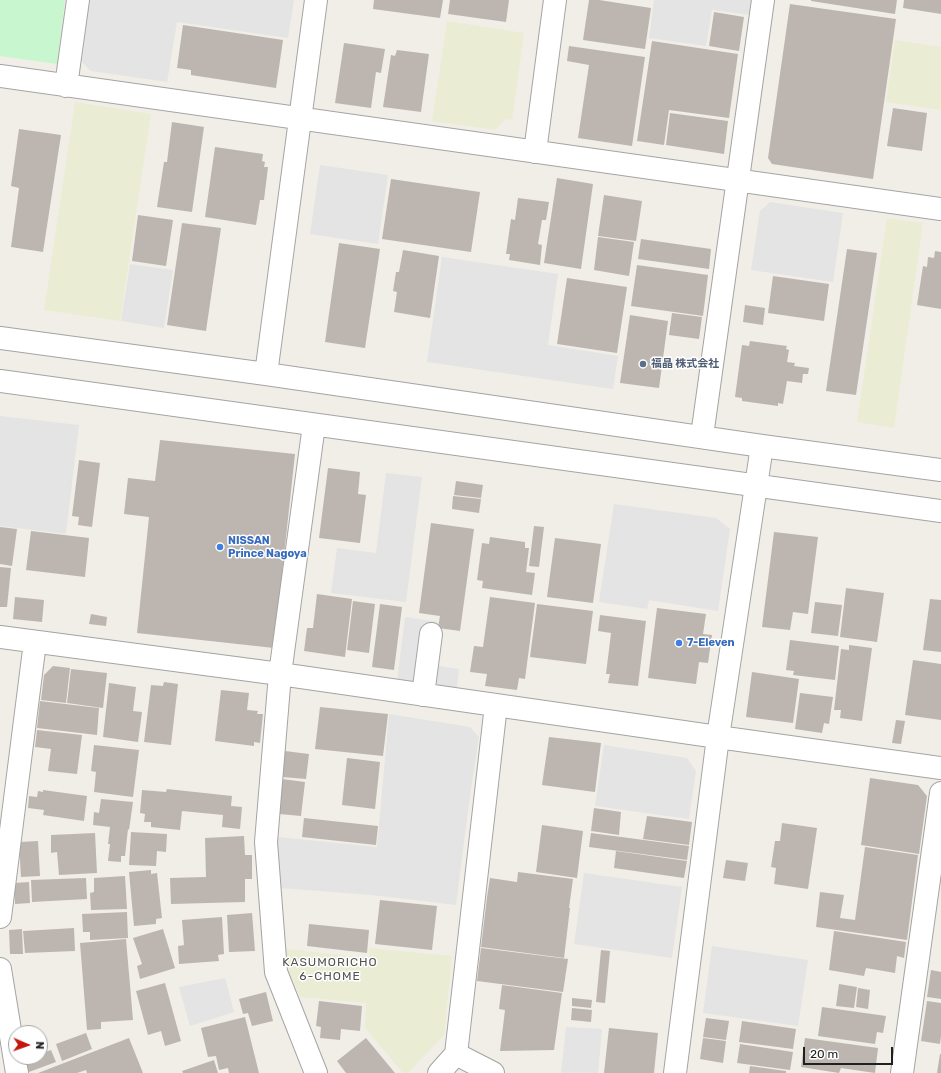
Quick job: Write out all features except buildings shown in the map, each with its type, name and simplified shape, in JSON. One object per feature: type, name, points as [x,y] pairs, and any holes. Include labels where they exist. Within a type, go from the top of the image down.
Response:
[{"type":"street","points":[[66,86],[78,0]]},
{"type":"street","points":[[266,374],[316,0]]},
{"type":"street","points":[[536,152],[555,0]]},
{"type":"street","points":[[702,436],[763,0]]},
{"type":"street","points":[[0,76],[941,209]]},
{"type":"street","points":[[0,338],[266,374],[702,436],[762,446],[941,470]]},
{"type":"street","points":[[0,381],[941,511]]},
{"type":"street","points":[[314,424],[280,674],[266,842],[276,972],[316,1073]]},
{"type":"street","points":[[675,1073],[718,737],[762,446]]},
{"type":"street","points":[[423,695],[431,634]]},
{"type":"street","points":[[0,637],[280,674],[941,768]]},
{"type":"street","points":[[0,917],[35,642]]},
{"type":"street","points":[[439,1073],[456,1054],[496,705]]},
{"type":"street","points":[[902,1073],[941,793]]},
{"type":"street","points":[[0,969],[17,1073]]},
{"type":"street","points":[[456,1054],[493,1073]]},
{"type":"green space","points":[[0,0],[65,0],[57,64],[0,56]]},
{"type":"green space","points":[[447,21],[524,33],[512,120],[506,119],[495,130],[432,121]]},
{"type":"green space","points":[[895,40],[941,47],[941,110],[886,102]]},
{"type":"green space","points":[[75,102],[151,114],[120,321],[44,310]]},
{"type":"green space","points":[[887,218],[923,223],[894,428],[857,422]]},
{"type":"green space","points":[[370,948],[452,956],[444,1035],[408,1073],[403,1073],[365,1028],[366,1003],[300,997],[288,970],[286,949],[369,958]]},
{"type":"shaded area","points":[[90,0],[294,0],[288,38],[177,22],[167,82],[91,71],[82,62]]},
{"type":"shaded area","points":[[654,0],[752,0],[750,15],[712,10],[706,46],[649,38]]},
{"type":"shaded area","points":[[320,165],[388,175],[378,244],[310,234]]},
{"type":"shaded area","points":[[770,202],[843,213],[833,282],[751,270],[760,211]]},
{"type":"shaded area","points":[[442,257],[558,274],[548,345],[618,356],[613,389],[427,362]]},
{"type":"shaded area","points":[[130,264],[173,270],[164,328],[121,321]]},
{"type":"shaded area","points":[[0,416],[79,425],[66,534],[0,526]]},
{"type":"shaded area","points":[[386,473],[422,477],[406,602],[331,593],[337,548],[376,553]]},
{"type":"shaded area","points":[[614,504],[716,518],[730,529],[718,611],[649,600],[647,609],[599,602]]},
{"type":"shaded area","points":[[405,617],[438,622],[432,665],[459,669],[457,689],[397,681]]},
{"type":"shaded area","points":[[389,714],[470,727],[479,737],[456,905],[372,895],[280,888],[277,837],[377,847]]},
{"type":"shaded area","points":[[604,745],[687,758],[696,771],[689,819],[595,806]]},
{"type":"shaded area","points":[[584,873],[682,887],[672,958],[574,944]]},
{"type":"shaded area","points":[[712,946],[808,960],[798,1026],[703,1013]]},
{"type":"shaded area","points":[[225,978],[234,1012],[190,1026],[179,987]]},
{"type":"shaded area","points":[[566,1027],[602,1029],[598,1073],[561,1073]]},
{"type":"place","name":"福晶 株式会社","points":[[643,364]]},
{"type":"place","name":"NISSAN Prince Nagoya","points":[[220,547]]},
{"type":"place","name":"7-Eleven","points":[[679,643]]},
{"type":"district","name":"KASUMORICHO 6-CHOME","points":[[330,970]]}]
